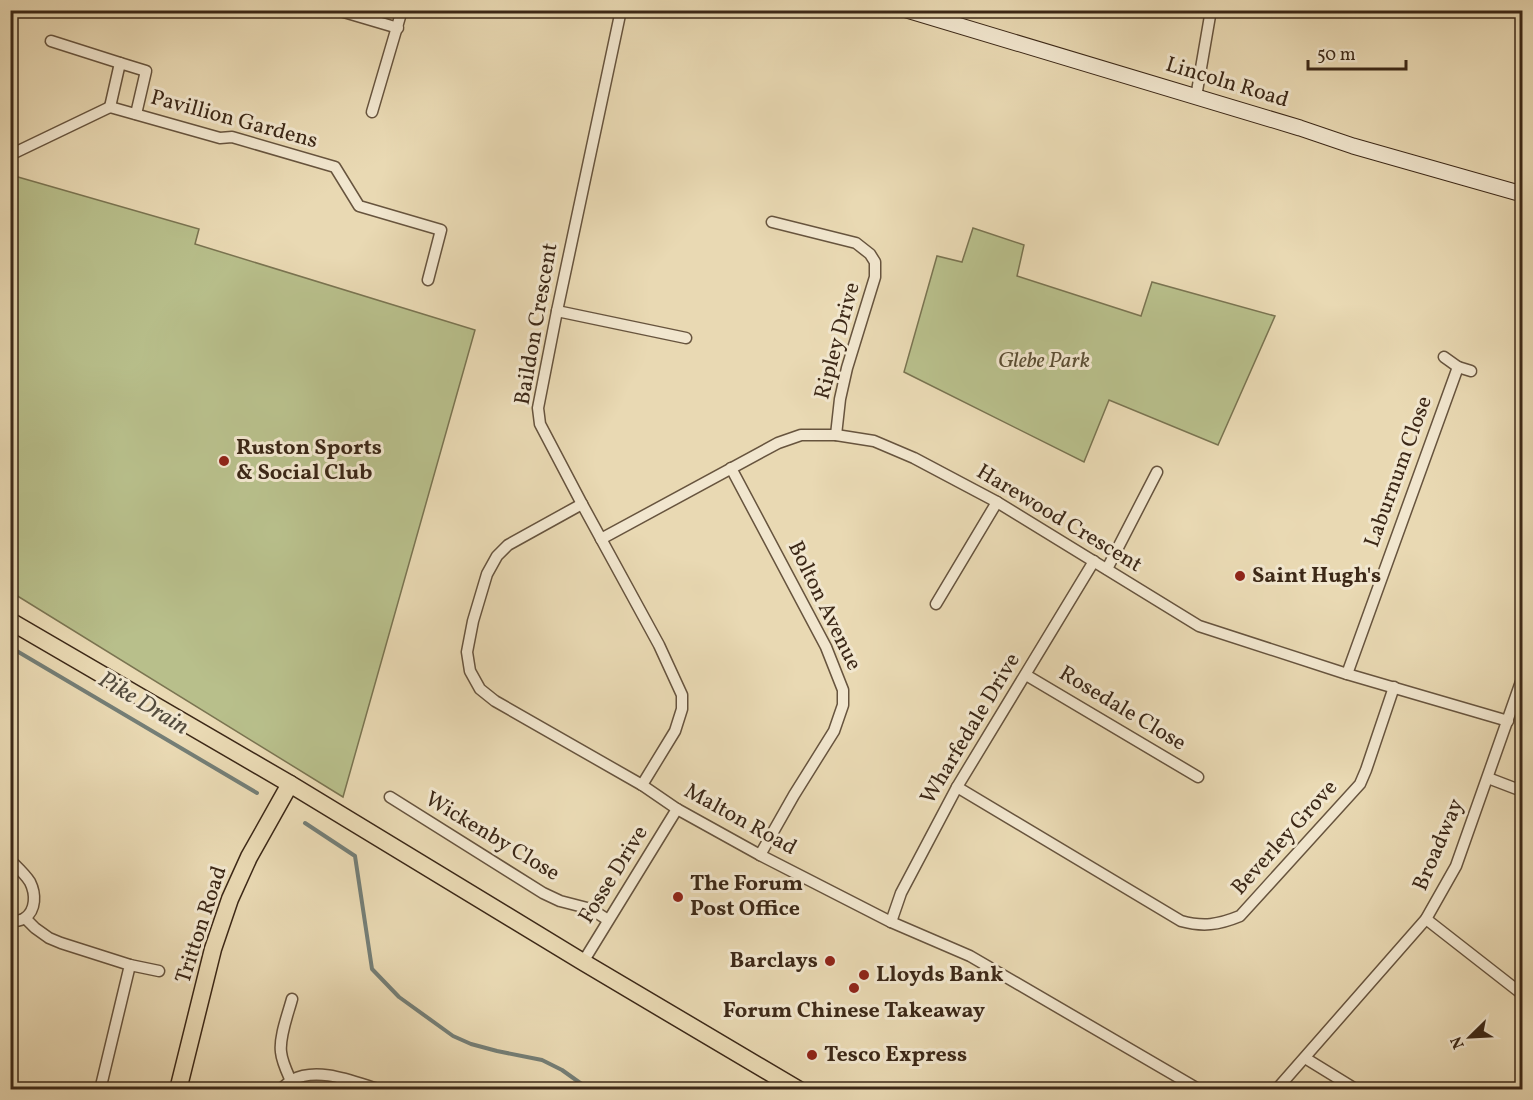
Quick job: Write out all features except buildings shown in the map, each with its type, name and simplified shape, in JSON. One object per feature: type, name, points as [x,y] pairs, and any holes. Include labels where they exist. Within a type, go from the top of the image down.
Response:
[{"type":"main road","points":[[10,621],[290,784],[583,962],[799,1089]]},
{"type":"main road","name":"Tritton Road","points":[[178,1089],[213,949],[230,899],[249,857],[290,784]]},
{"type":"street","points":[[337,10],[398,28]]},
{"type":"street","points":[[372,112],[402,10]]},
{"type":"street","name":"Baildon Crescent","points":[[621,10],[538,408],[540,424],[659,645],[682,695],[682,708],[675,731],[642,785]]},
{"type":"street","points":[[1196,97],[1211,10]]},
{"type":"street","name":"Lincoln Road","points":[[913,12],[1353,146],[1522,194]]},
{"type":"street","name":"Pavillion Gardens","points":[[51,41],[146,71],[136,114]]},
{"type":"street","points":[[10,155],[110,107],[120,63]]},
{"type":"street","name":"Pavillion Gardens","points":[[110,107],[220,138],[232,137],[335,167],[358,206],[441,230],[428,280]]},
{"type":"street","name":"Ripley Drive","points":[[772,222],[856,243],[870,254],[875,262],[875,277],[847,368],[840,399],[836,435]]},
{"type":"street","points":[[557,311],[686,338]]},
{"type":"street","points":[[1444,357],[1458,367],[1471,371]]},
{"type":"street","name":"Laburnum Close","points":[[1347,674],[1458,367]]},
{"type":"street","name":"Harewood Crescent","points":[[601,539],[778,443],[801,435],[836,435],[873,441],[914,458],[997,502],[1199,626],[1347,674],[1508,721]]},
{"type":"street","name":"Bolton Avenue","points":[[731,468],[826,647],[843,690],[843,705],[834,731],[760,855]]},
{"type":"street","points":[[1107,569],[1157,472]]},
{"type":"street","points":[[936,604],[997,502]]},
{"type":"street","name":"Malton Road","points":[[582,504],[508,545],[497,556],[487,574],[473,621],[467,652],[470,671],[480,689],[495,701],[642,785],[677,809],[760,855],[891,922],[970,956],[1200,1089]]},
{"type":"street","name":"Wharfedale Drive","points":[[891,922],[901,893],[957,788],[1094,561]]},
{"type":"street","name":"Rosedale Close","points":[[1026,675],[1198,777]]},
{"type":"street","name":"Broadway","points":[[1305,1058],[1426,919],[1456,866],[1522,679]]},
{"type":"street","name":"Beverley Grove","points":[[957,788],[1181,921],[1196,925],[1224,922],[1240,916],[1360,784],[1394,687]]},
{"type":"street","points":[[1488,778],[1522,790]]},
{"type":"street","name":"Wickenby Close","points":[[390,797],[543,893],[560,901],[591,909],[608,920]]},
{"type":"street","name":"Fosse Drive","points":[[583,962],[677,809]]},
{"type":"street","points":[[10,860],[30,883],[34,898],[33,906],[26,918],[10,922]]},
{"type":"street","points":[[26,918],[49,938],[130,965],[159,971]]},
{"type":"street","points":[[1426,919],[1522,993]]},
{"type":"street","points":[[100,1089],[130,965]]},
{"type":"street","points":[[291,1081],[282,1059],[281,1042],[292,999]]},
{"type":"street","points":[[1276,1089],[1305,1058],[1357,1089]]},
{"type":"street","points":[[280,1089],[302,1076],[318,1074],[381,1089]]},
{"type":"green space","name":"Ruston Sports & Social Club","points":[[11,175],[199,229],[195,244],[475,330],[343,797],[11,592]]},
{"type":"green space","name":"Glebe Park","points":[[973,228],[1024,245],[1017,276],[1141,316],[1152,282],[1275,316],[1218,445],[1109,400],[1084,462],[904,372],[937,256],[962,262]]},
{"type":"waterway","name":"Pike Drain","points":[[10,647],[257,793]]},
{"type":"waterway","name":"Pike Drain","points":[[305,823],[355,856],[372,969],[399,997],[453,1036],[471,1044],[542,1060],[562,1070],[590,1090]]},
{"type":"place","name":"Ruston Sports & Social Club","points":[[224,461]]},
{"type":"place","name":"Saint Hugh's","points":[[1240,576]]},
{"type":"place","name":"The Forum Post Office","points":[[678,897]]},
{"type":"place","name":"Barclays","points":[[830,961]]},
{"type":"place","name":"Lloyds Bank","points":[[864,975]]},
{"type":"place","name":"Forum Chinese Takeaway","points":[[854,988]]},
{"type":"place","name":"Tesco Express","points":[[812,1055]]}]
